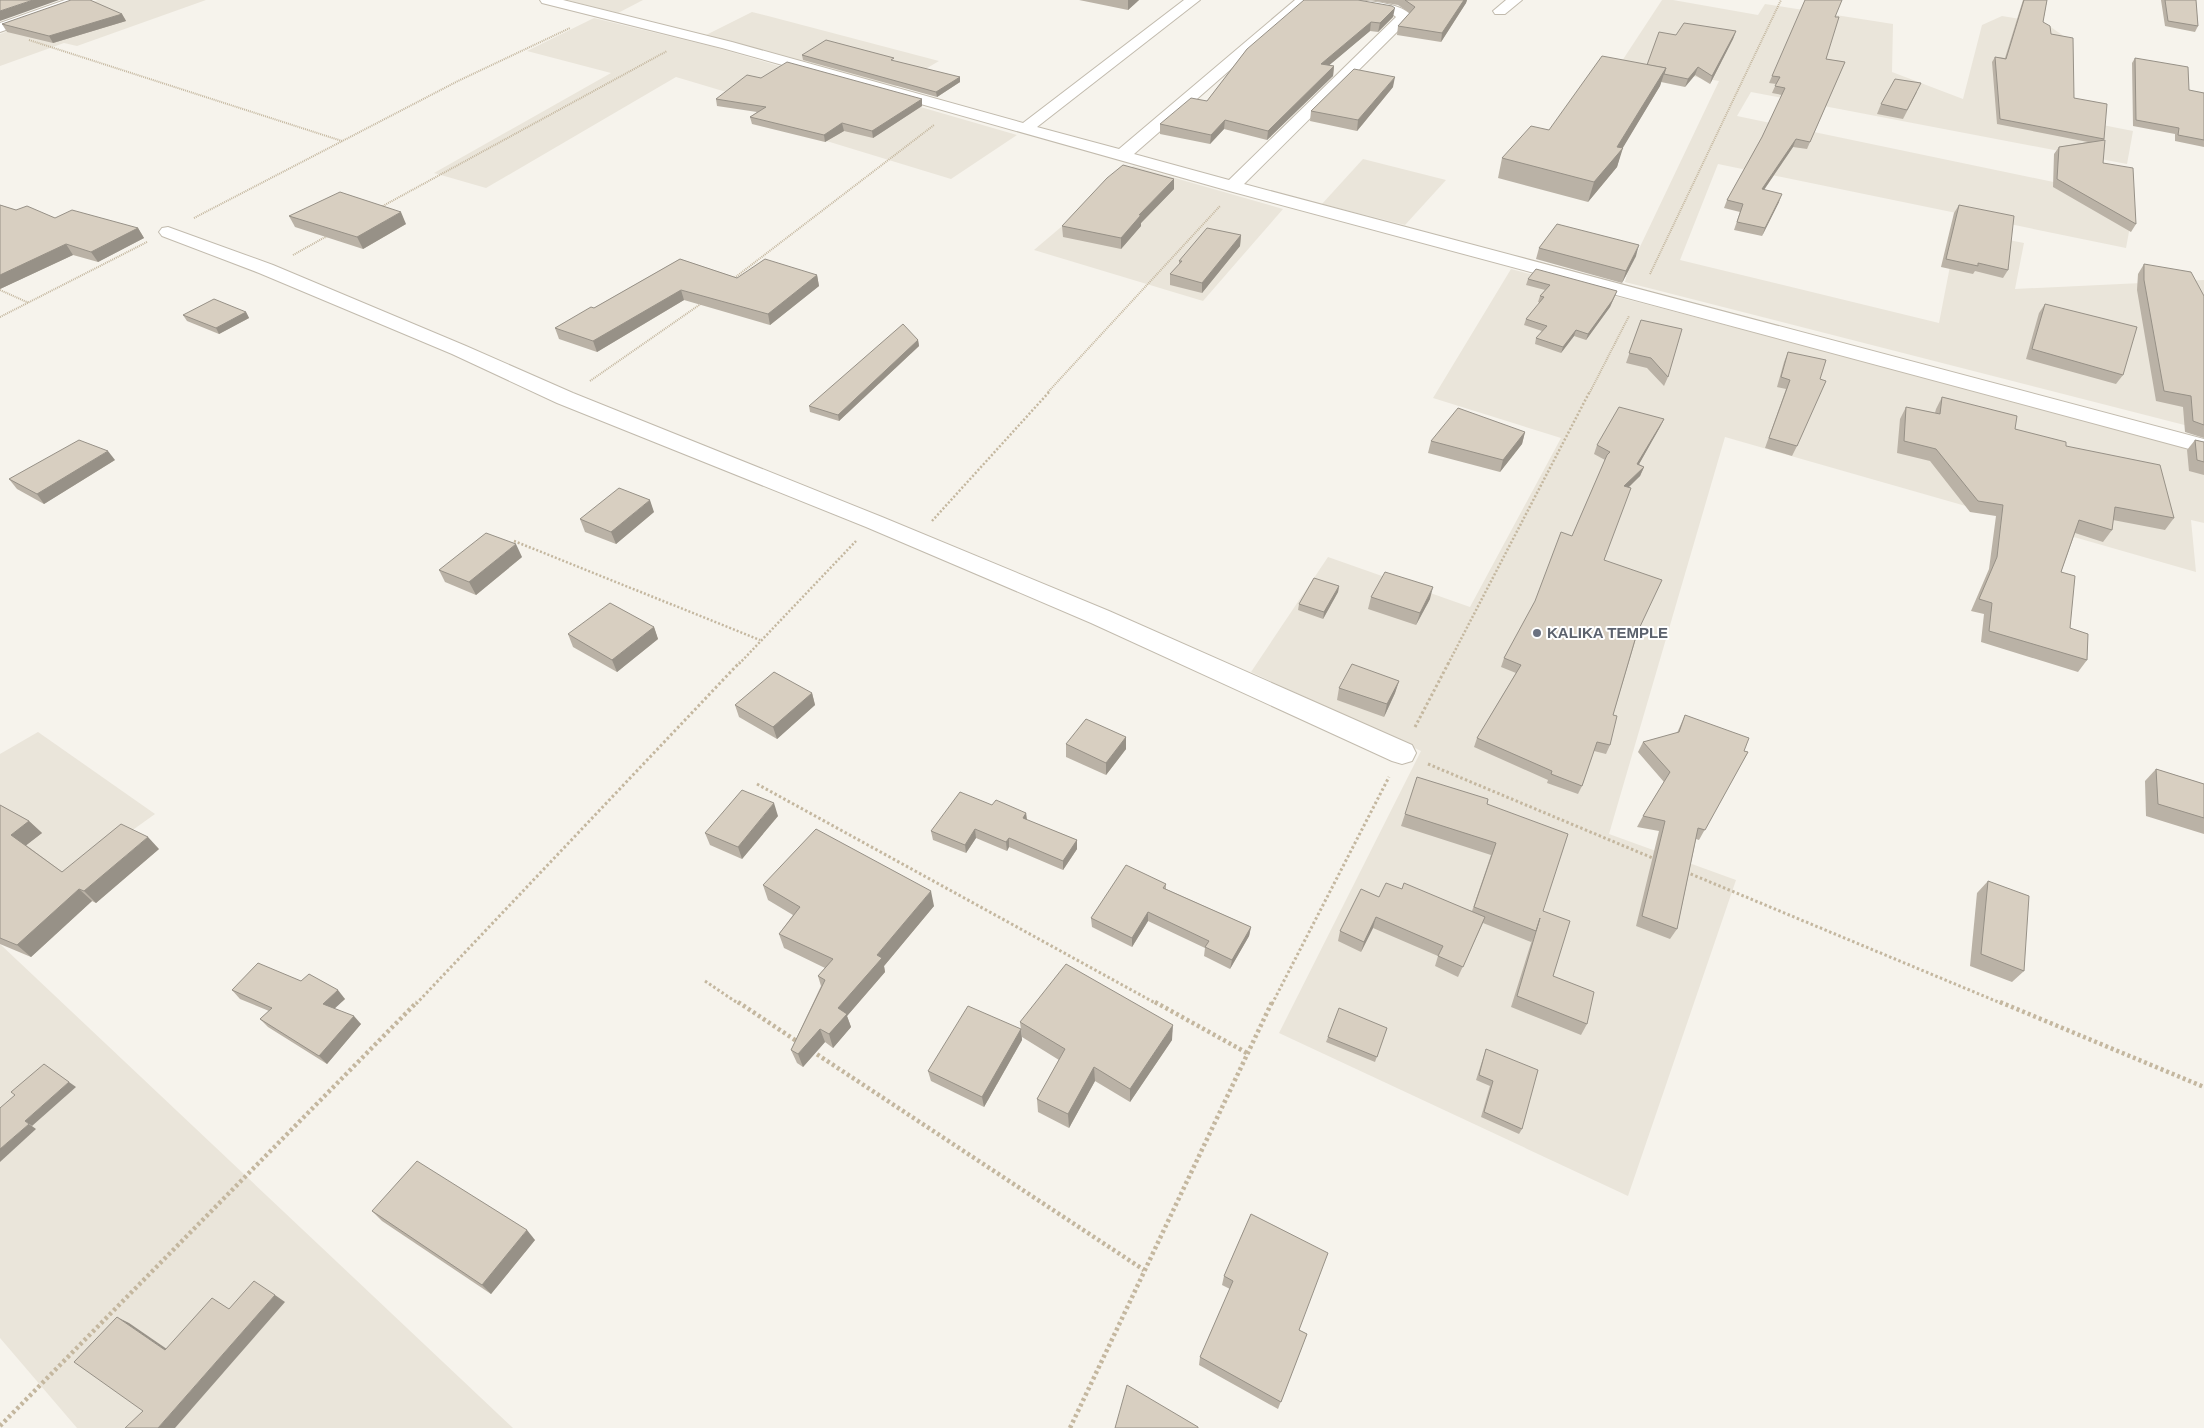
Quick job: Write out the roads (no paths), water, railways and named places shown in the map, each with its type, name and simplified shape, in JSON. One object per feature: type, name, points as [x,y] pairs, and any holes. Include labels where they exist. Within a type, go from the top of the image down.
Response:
[{"type":"street","points":[[547,0],[694,37],[956,108],[1235,187],[2204,446]]},
{"type":"street","points":[[1026,128],[1086,80],[1193,0]]},
{"type":"street","points":[[1122,155],[1301,0]]},
{"type":"street","points":[[1235,187],[1405,16],[1395,10],[1341,0]]},
{"type":"street","points":[[1500,11],[1514,0]]},
{"type":"street","points":[[0,28],[69,1]]},
{"type":"street","points":[[168,232],[266,269],[459,350],[565,398],[874,522],[1100,617],[1402,753]]},
{"type":"place","name":"KALIKA TEMPLE","points":[[1537,633]]}]
